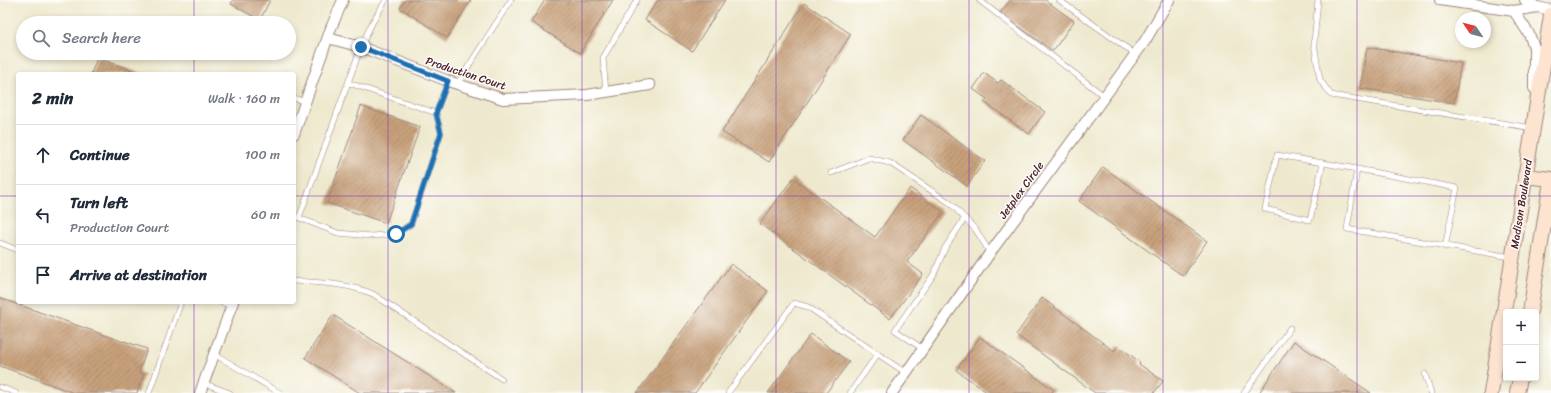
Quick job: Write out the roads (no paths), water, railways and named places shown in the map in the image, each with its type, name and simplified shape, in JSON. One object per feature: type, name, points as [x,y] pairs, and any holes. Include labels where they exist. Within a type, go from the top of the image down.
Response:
[{"type":"main road","name":"Madison Boulevard","points":[[1491,393],[1551,15]]},
{"type":"main road","points":[[1525,176],[1551,180],[1530,309]]},
{"type":"main road","points":[[1517,393],[1519,381]]},
{"type":"street","points":[[296,128],[343,0]]},
{"type":"street","name":"Jetplex Circle","points":[[892,393],[990,253],[1135,54],[1169,0]]},
{"type":"street","points":[[1440,0],[1514,11],[1536,7]]},
{"type":"street","points":[[1525,0],[1536,7],[1551,10]]},
{"type":"street","points":[[1514,11],[1529,34],[1534,47],[1533,128]]},
{"type":"street","name":"Production Court","points":[[328,38],[361,47],[453,83],[503,99],[587,95],[650,85]]},
{"type":"street","points":[[200,393],[233,304]]},
{"type":"lane","points":[[386,0],[372,23],[361,47],[349,83],[296,217],[338,233],[370,236],[396,234],[411,224],[441,133],[436,113],[453,83],[511,0]]},
{"type":"lane","points":[[606,92],[603,58],[637,0]]},
{"type":"lane","points":[[979,0],[1104,96]]},
{"type":"lane","points":[[1059,0],[1135,54]]},
{"type":"lane","points":[[1318,0],[1314,43],[1320,80],[1331,95],[1533,128]]},
{"type":"lane","points":[[349,83],[436,113]]},
{"type":"lane","points":[[296,99],[305,102]]},
{"type":"lane","points":[[1323,163],[1310,220],[1265,209],[1277,155],[1323,163],[1357,169],[1457,188],[1445,247]]},
{"type":"lane","points":[[831,173],[869,158],[890,163],[950,203],[976,230],[990,253]]},
{"type":"lane","points":[[1357,169],[1347,229],[1513,258]]},
{"type":"lane","points":[[923,349],[895,330],[934,274],[945,248],[965,218]]},
{"type":"lane","points":[[0,243],[16,249]]},
{"type":"lane","points":[[296,282],[349,286],[373,294],[502,379]]},
{"type":"lane","points":[[728,393],[794,303],[808,307],[906,373]]},
{"type":"lane","points":[[149,393],[180,304]]},
{"type":"lane","points":[[1244,393],[1290,328]]},
{"type":"lane","points":[[214,354],[280,393]]},
{"type":"lane","points":[[850,393],[878,355]]},
{"type":"lane","points":[[1425,374],[1431,393]]},
{"type":"lane","points":[[203,383],[230,393]]},
{"type":"lane","points":[[0,387],[16,393]]}]
